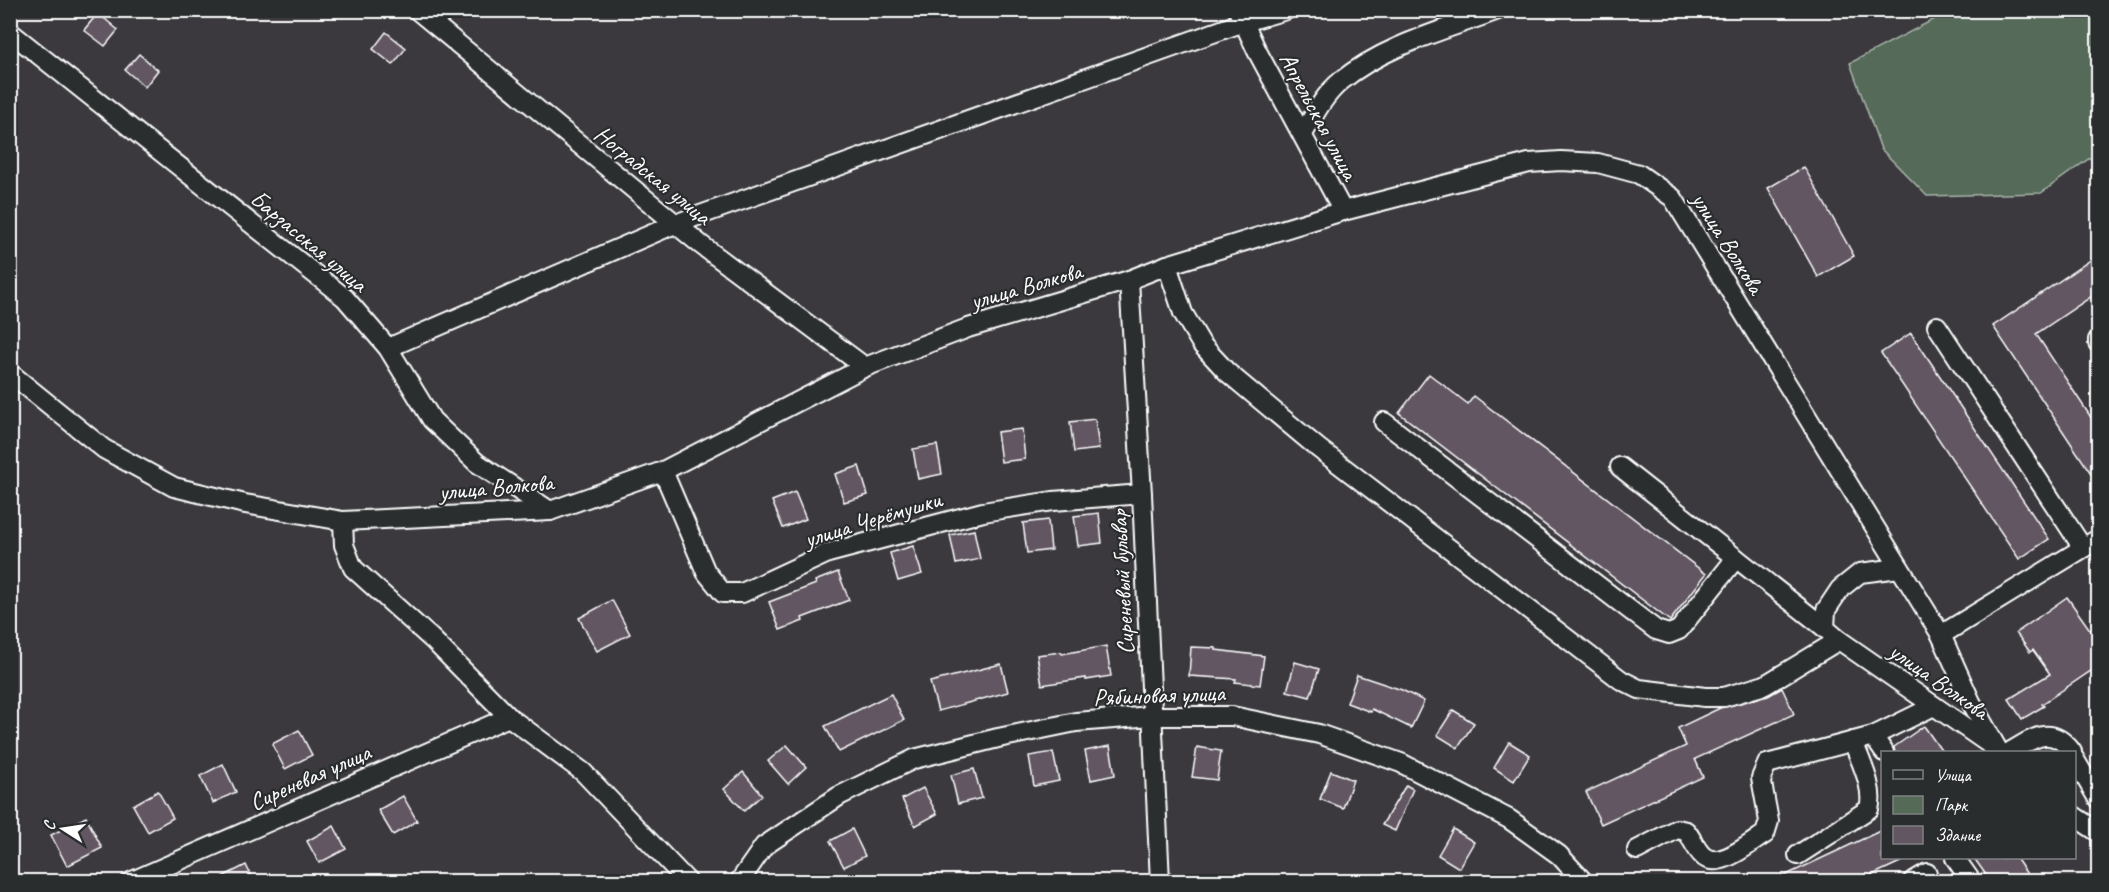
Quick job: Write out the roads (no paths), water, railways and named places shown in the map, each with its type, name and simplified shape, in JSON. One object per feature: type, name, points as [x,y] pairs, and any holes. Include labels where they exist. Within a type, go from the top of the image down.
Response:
[{"type":"street","name":"Ноградская улица","points":[[417,10],[675,224],[865,368]]},
{"type":"street","points":[[388,348],[675,224],[1241,16],[1286,10]]},
{"type":"street","points":[[1303,134],[1320,104],[1340,82],[1387,52],[1497,10]]},
{"type":"street","name":"Апрельская улица","points":[[1241,16],[1257,51],[1343,211]]},
{"type":"street","name":"Барзасская улица","points":[[10,32],[345,298],[388,348],[432,420],[477,463],[550,511]]},
{"type":"street","name":"улица Волкова","points":[[10,373],[104,448],[174,487],[245,504],[343,521],[550,511],[663,471],[865,368],[968,328],[1129,280],[1167,265],[1343,211],[1529,163],[1561,161],[1598,163],[1639,174],[1673,198],[1941,634],[1971,702],[2002,751]]},
{"type":"street","points":[[1167,265],[1183,313],[1202,345],[1227,372],[1318,448],[1621,680],[1639,689],[1704,697],[1724,697],[1765,684],[1839,640]]},
{"type":"street","name":"Сиреневый бульвар","points":[[1129,280],[1142,494],[1160,882]]},
{"type":"street","points":[[1937,326],[2091,544],[1941,634]]},
{"type":"street","points":[[1384,422],[1656,630],[1669,634],[1679,630],[1736,558]]},
{"type":"street","name":"улица Волкова","points":[[1620,467],[1839,640],[2002,751]]},
{"type":"street","name":"улица Черёмушки","points":[[663,471],[706,572],[723,593],[742,592],[828,554],[983,512],[1053,501],[1142,494]]},
{"type":"street","points":[[343,521],[344,544],[352,568],[434,640],[509,717],[583,772],[688,882]]},
{"type":"street","points":[[1825,628],[1826,610],[1840,589],[1860,573],[1899,568]]},
{"type":"street","points":[[1637,850],[1677,829],[1686,831],[1702,856],[1713,861],[1724,859],[1765,834],[1769,821],[1761,778],[1767,764],[1873,736],[1934,706]]},
{"type":"street","name":"Рябиновая улица","points":[[739,882],[764,846],[839,796],[914,759],[1076,722],[1152,716],[1232,716],[1319,735],[1401,763],[1509,819],[1559,855],[1584,882]]},
{"type":"street","name":"Сиреневая улица","points":[[130,882],[509,717]]},
{"type":"street","points":[[1873,736],[1883,751]]},
{"type":"street","points":[[2005,751],[2035,737],[2051,736],[2061,740],[2070,751]]},
{"type":"street","points":[[1798,855],[1869,809],[1872,801],[1871,791],[1853,741]]},
{"type":"street","points":[[2076,761],[2098,799]]},
{"type":"street","points":[[2086,824],[2098,809]]},
{"type":"street","points":[[1956,859],[1971,882]]}]
